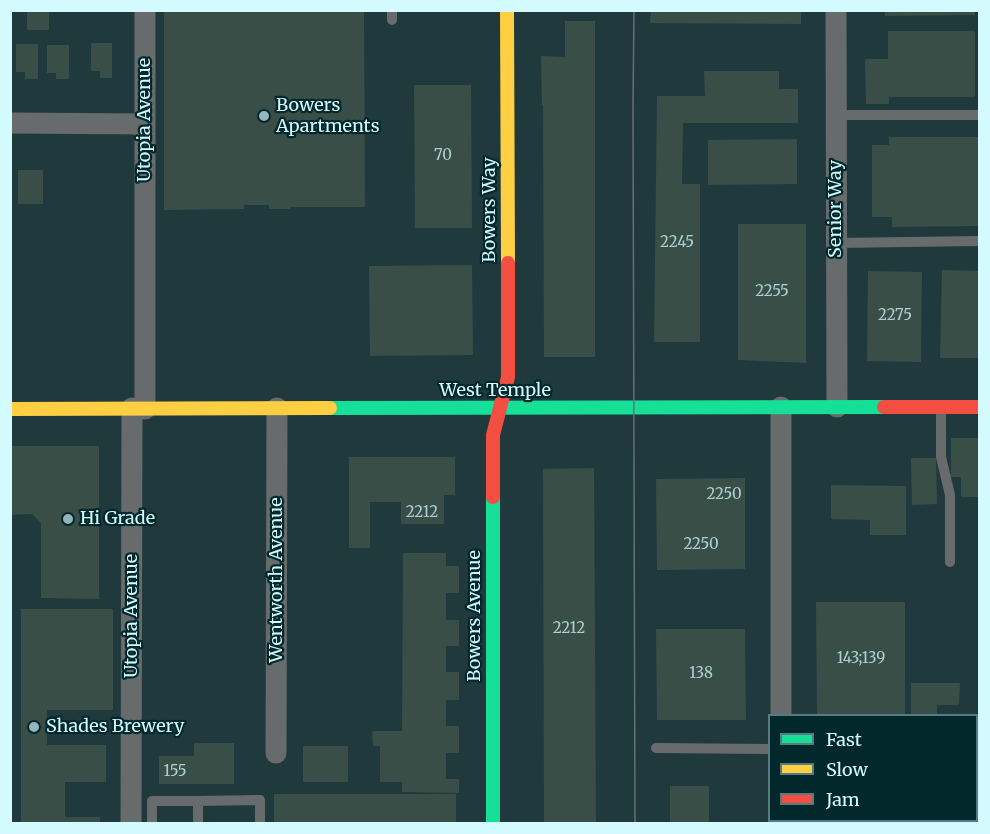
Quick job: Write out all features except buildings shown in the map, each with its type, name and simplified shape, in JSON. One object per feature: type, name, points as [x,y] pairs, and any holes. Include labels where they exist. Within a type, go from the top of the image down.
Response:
[{"type":"street","name":"Utopia Avenue","points":[[131,824],[145,124],[145,10]]},
{"type":"street","name":"Bowers Way","points":[[499,409],[508,376],[507,10]]},
{"type":"street","name":"Senior Way","points":[[836,10],[837,407]]},
{"type":"street","points":[[10,123],[145,124]]},
{"type":"street","points":[[781,407],[781,714]]},
{"type":"street","name":"West Temple","points":[[10,409],[980,407]]},
{"type":"street","name":"Wentworth Avenue","points":[[276,753],[277,408]]},
{"type":"street","name":"Bowers Avenue","points":[[493,824],[493,435],[499,409]]},
{"type":"lane","points":[[836,115],[980,115]]},
{"type":"lane","points":[[836,243],[980,241]]},
{"type":"lane","points":[[941,407],[941,457],[950,495],[950,562]]},
{"type":"lane","points":[[656,748],[768,749]]},
{"type":"lane","points":[[152,824],[152,801],[260,800],[260,824]]},
{"type":"lane","points":[[198,801],[198,824]]},
{"type":"tram line","points":[[634,10],[635,824]]},
{"type":"traffic: fast","points":[[330,408],[884,407]]},
{"type":"traffic: fast","points":[[493,497],[493,824]]},
{"type":"traffic: slow","points":[[507,10],[508,263]]},
{"type":"traffic: slow","points":[[10,409],[330,408]]},
{"type":"traffic: jam","points":[[493,497],[493,435],[508,377],[508,263]]},
{"type":"traffic: jam","points":[[884,407],[980,407]]},
{"type":"place","name":"Bowers Apartments","points":[[264,116]]},
{"type":"place","name":"Hi Grade","points":[[68,519]]},
{"type":"place","name":"Shades Brewery","points":[[34,727]]}]
